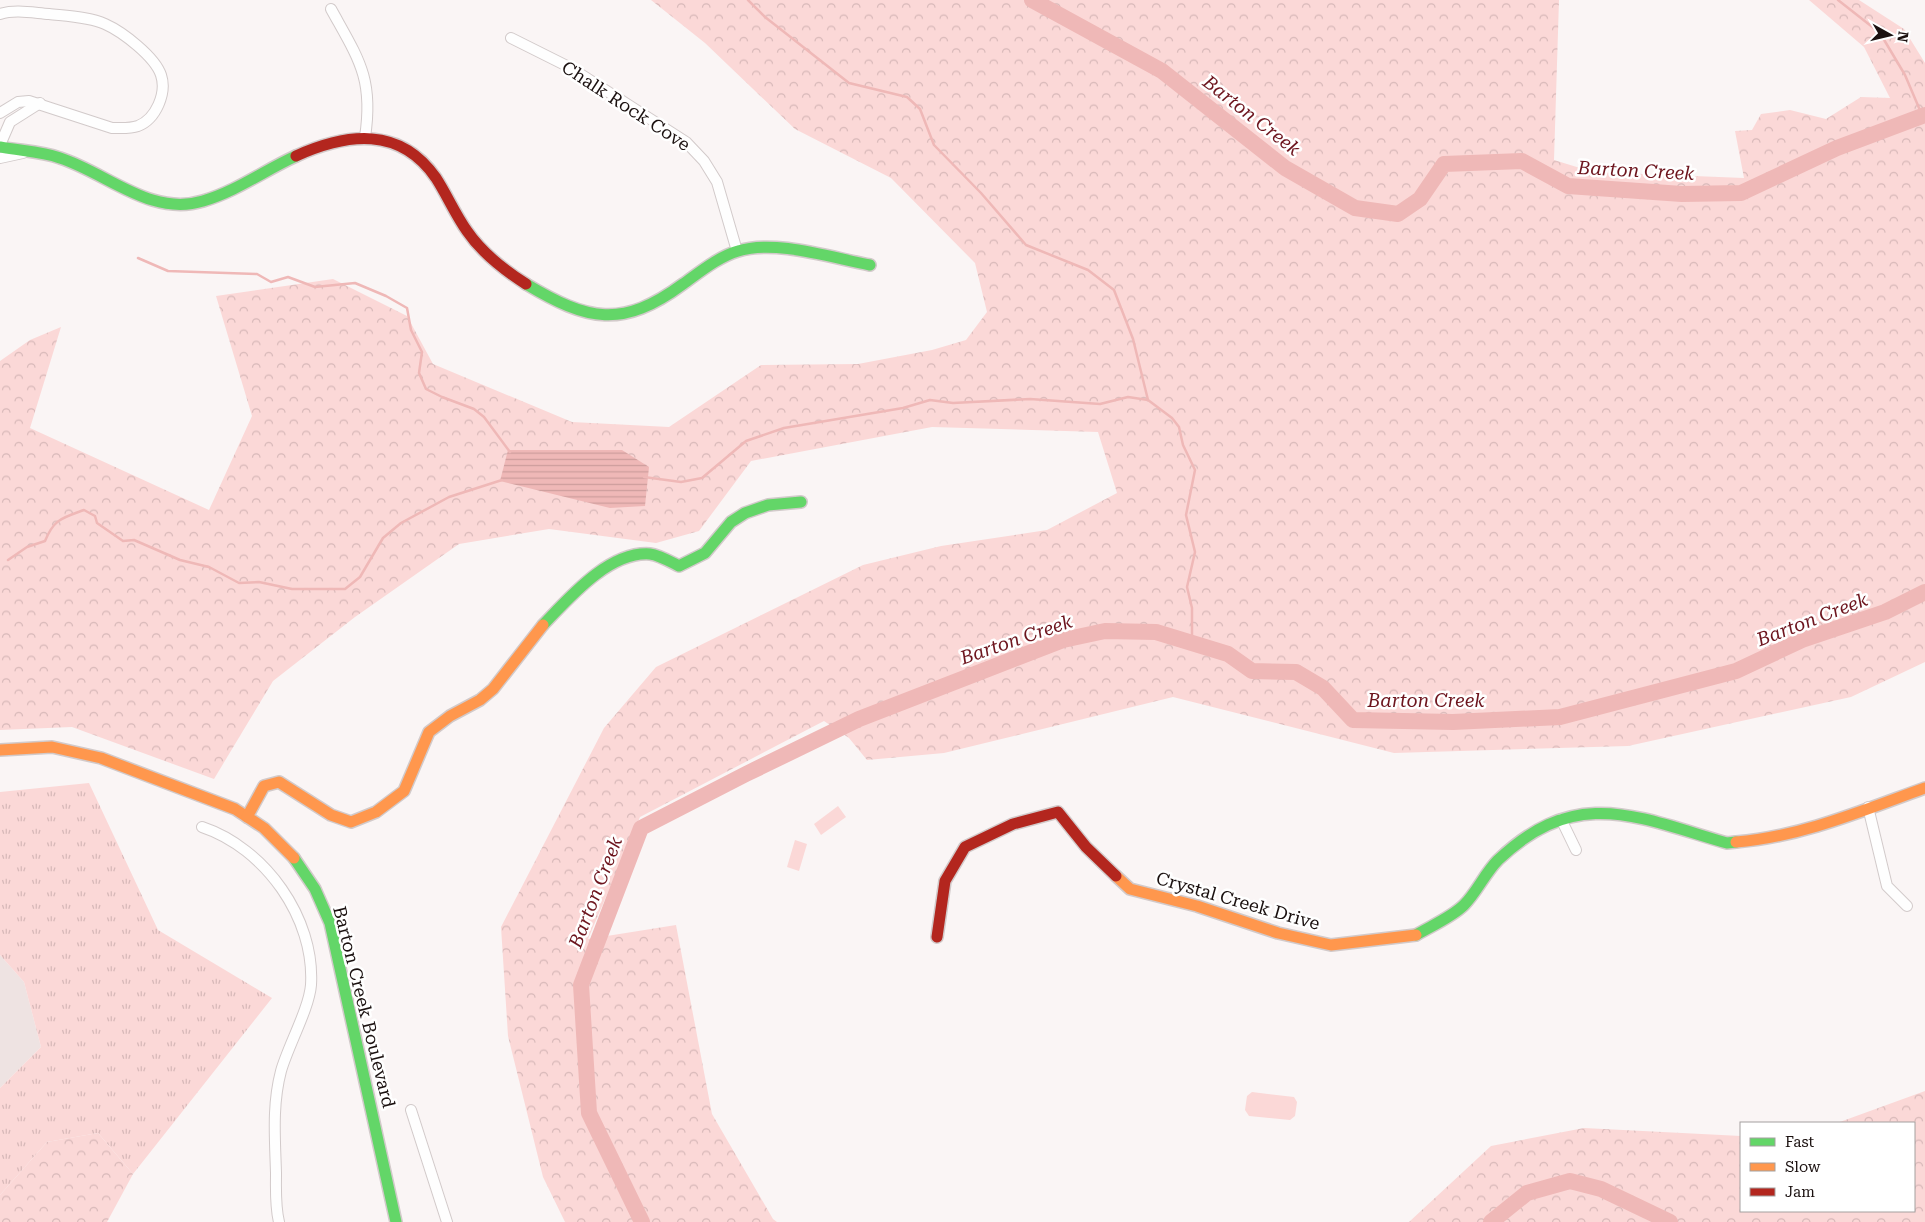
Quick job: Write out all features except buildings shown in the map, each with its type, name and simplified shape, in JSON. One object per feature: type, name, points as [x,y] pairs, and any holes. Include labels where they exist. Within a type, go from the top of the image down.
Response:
[{"type":"street","points":[[331,9],[357,56],[367,81],[368,106],[365,137]]},
{"type":"street","points":[[0,14],[25,12],[64,16],[105,24],[136,45],[155,64],[162,76],[162,93],[158,108],[149,119],[139,126],[126,129],[112,128],[40,103],[18,102],[0,113]]},
{"type":"street","name":"Chalk Rock Cove","points":[[512,38],[571,68],[686,142],[704,161],[717,182],[737,251]]},
{"type":"street","points":[[40,103],[10,122],[0,146],[59,157],[154,201],[173,204],[201,202],[227,192],[318,146],[338,139],[365,137],[383,140],[406,148],[419,158],[436,176],[467,232],[493,262],[514,278],[574,308],[598,315],[624,315],[649,307],[720,260],[737,251],[754,248],[774,249],[870,265]]},
{"type":"street","points":[[0,158],[28,152]]},
{"type":"street","points":[[247,817],[264,786],[279,782],[331,816],[351,822],[376,812],[404,791],[430,732],[450,716],[480,700],[493,690],[538,630],[581,586],[622,558],[651,554],[679,566],[699,558],[717,541],[723,529],[736,517],[761,505],[801,502]]},
{"type":"street","name":"Barton Creek Boulevard","points":[[0,750],[52,747],[77,751],[214,799],[247,817],[276,838],[292,855],[314,889],[330,923],[396,1222]]},
{"type":"street","name":"Crystal Creek Drive","points":[[937,937],[945,881],[965,847],[1013,824],[1058,812],[1086,847],[1130,889],[1198,906],[1278,934],[1331,945],[1415,936],[1463,906],[1497,862],[1528,834],[1561,819],[1594,812],[1628,814],[1726,843],[1762,840],[1925,788]]},
{"type":"street","points":[[1868,807],[1887,886],[1907,906]]},
{"type":"street","points":[[1561,819],[1576,850]]},
{"type":"street","points":[[202,827],[220,833],[244,849],[275,881],[299,916],[310,956],[311,987],[281,1072],[273,1123],[279,1222]]},
{"type":"street","points":[[411,1110],[447,1222]]},
{"type":"shaded area","points":[[508,450],[622,450],[649,467],[645,506],[610,508],[500,481]]},
{"type":"shaded area","points":[[0,955],[24,982],[41,1047],[0,1088]]},
{"type":"green space","points":[[651,0],[1559,0],[1554,160],[1593,172],[1744,178],[1735,131],[1752,130],[1761,114],[1790,110],[1826,119],[1861,97],[1890,98],[1864,47],[1809,0],[1859,0],[1904,29],[1925,63],[1925,662],[1851,697],[1628,746],[1394,753],[1173,697],[944,753],[867,760],[849,738],[824,721],[640,817],[588,939],[676,925],[712,1114],[773,1219],[777,1222],[565,1222],[543,1177],[508,1036],[501,927],[604,728],[656,667],[863,565],[941,546],[1047,530],[1117,493],[1098,432],[932,427],[751,461],[699,531],[656,543],[549,529],[459,544],[355,617],[273,681],[214,779],[72,727],[0,730],[0,361],[30,340],[61,327],[30,428],[209,510],[252,416],[216,296],[333,279],[407,316],[433,364],[572,422],[669,427],[761,365],[858,364],[932,350],[966,340],[987,312],[975,263],[891,178],[795,129],[705,43]]},
{"type":"green space","points":[[89,783],[158,930],[272,998],[133,1174],[98,1133],[47,1142],[0,1195],[0,1088],[41,1047],[24,982],[0,955],[0,792]]},
{"type":"green space","points":[[838,806],[846,817],[821,835],[814,824]]},
{"type":"green space","points":[[795,840],[807,844],[799,871],[787,867]]},
{"type":"green space","points":[[1925,1091],[1925,1222],[1409,1222],[1491,1146],[1584,1128],[1740,1136],[1740,1212],[1915,1212],[1915,1122],[1840,1122]]},
{"type":"green space","points":[[1252,1092],[1294,1097],[1297,1102],[1295,1116],[1290,1120],[1249,1116],[1245,1110],[1247,1096]]},
{"type":"green space","points":[[98,1133],[133,1174],[107,1222],[0,1222],[0,1195],[47,1142]]},
{"type":"waterway","points":[[748,0],[765,17],[849,83],[907,97],[920,109],[934,145],[981,193],[1026,245],[1088,270],[1114,290],[1133,339],[1148,400],[1172,418],[1179,427],[1183,445],[1195,470],[1186,515],[1195,552],[1187,587],[1192,608],[1192,643]]},
{"type":"waterway","name":"Barton Creek","points":[[1032,0],[1162,71],[1285,168],[1355,208],[1398,214],[1420,199],[1444,164],[1522,161],[1568,186],[1682,194],[1741,193],[1837,148],[1925,115]]},
{"type":"waterway","points":[[1838,0],[1880,33],[1905,75],[1922,115]]},
{"type":"waterway","points":[[138,258],[168,271],[257,274],[271,282],[288,277],[315,287],[355,283],[386,296],[407,308],[411,330],[422,352],[419,373],[426,389],[474,409],[484,417],[510,452]]},
{"type":"waterway","points":[[644,477],[681,482],[702,478],[746,441],[784,428],[903,408],[930,400],[953,403],[1030,399],[1100,404],[1128,397],[1148,400]]},
{"type":"waterway","points":[[8,560],[27,547],[45,541],[52,528],[60,520],[84,510],[95,516],[97,523],[123,541],[134,540],[180,560],[209,567],[239,583],[259,582],[292,589],[345,589],[360,577],[383,538],[401,523],[449,497],[502,480]]},
{"type":"waterway","name":"Barton Creek","points":[[642,1222],[589,1113],[581,985],[641,828],[746,774],[859,719],[1063,640],[1105,631],[1156,632],[1228,654],[1252,671],[1296,672],[1323,688],[1353,720],[1453,722],[1560,717],[1736,671],[1802,640],[1885,612],[1925,592]]},
{"type":"waterway","points":[[1491,1222],[1527,1193],[1570,1181],[1601,1189],[1670,1222]]},
{"type":"traffic: fast","points":[[0,147],[53,156],[78,165],[147,198],[165,203],[184,204],[203,201],[228,192],[296,156]]},
{"type":"traffic: fast","points":[[526,284],[568,306],[605,315],[623,314],[641,308],[661,298],[723,257],[753,248],[786,248],[870,265]]},
{"type":"traffic: fast","points":[[543,625],[591,578],[620,560],[635,555],[650,554],[679,566],[705,553],[731,522],[745,513],[768,505],[801,502]]},
{"type":"traffic: fast","points":[[1416,935],[1459,909],[1469,900],[1498,860],[1527,837],[1554,822],[1581,815],[1608,814],[1636,817],[1727,843],[1736,842]]},
{"type":"traffic: fast","points":[[294,858],[315,889],[330,923],[396,1222]]},
{"type":"traffic: slow","points":[[247,817],[264,786],[279,782],[331,815],[351,822],[376,812],[404,791],[429,732],[450,716],[480,700],[493,689],[543,625]]},
{"type":"traffic: slow","points":[[0,750],[52,747],[101,758],[235,809],[264,828],[294,858]]},
{"type":"traffic: slow","points":[[1736,842],[1784,835],[1808,829],[1925,788]]},
{"type":"traffic: slow","points":[[1116,876],[1130,889],[1197,906],[1278,933],[1331,945],[1416,935]]},
{"type":"traffic: jam","points":[[296,156],[334,142],[353,139],[372,139],[389,142],[406,149],[422,161],[436,178],[463,225],[479,247],[526,284]]},
{"type":"traffic: jam","points":[[937,937],[945,881],[965,847],[1013,824],[1058,812],[1086,847],[1116,876]]}]
